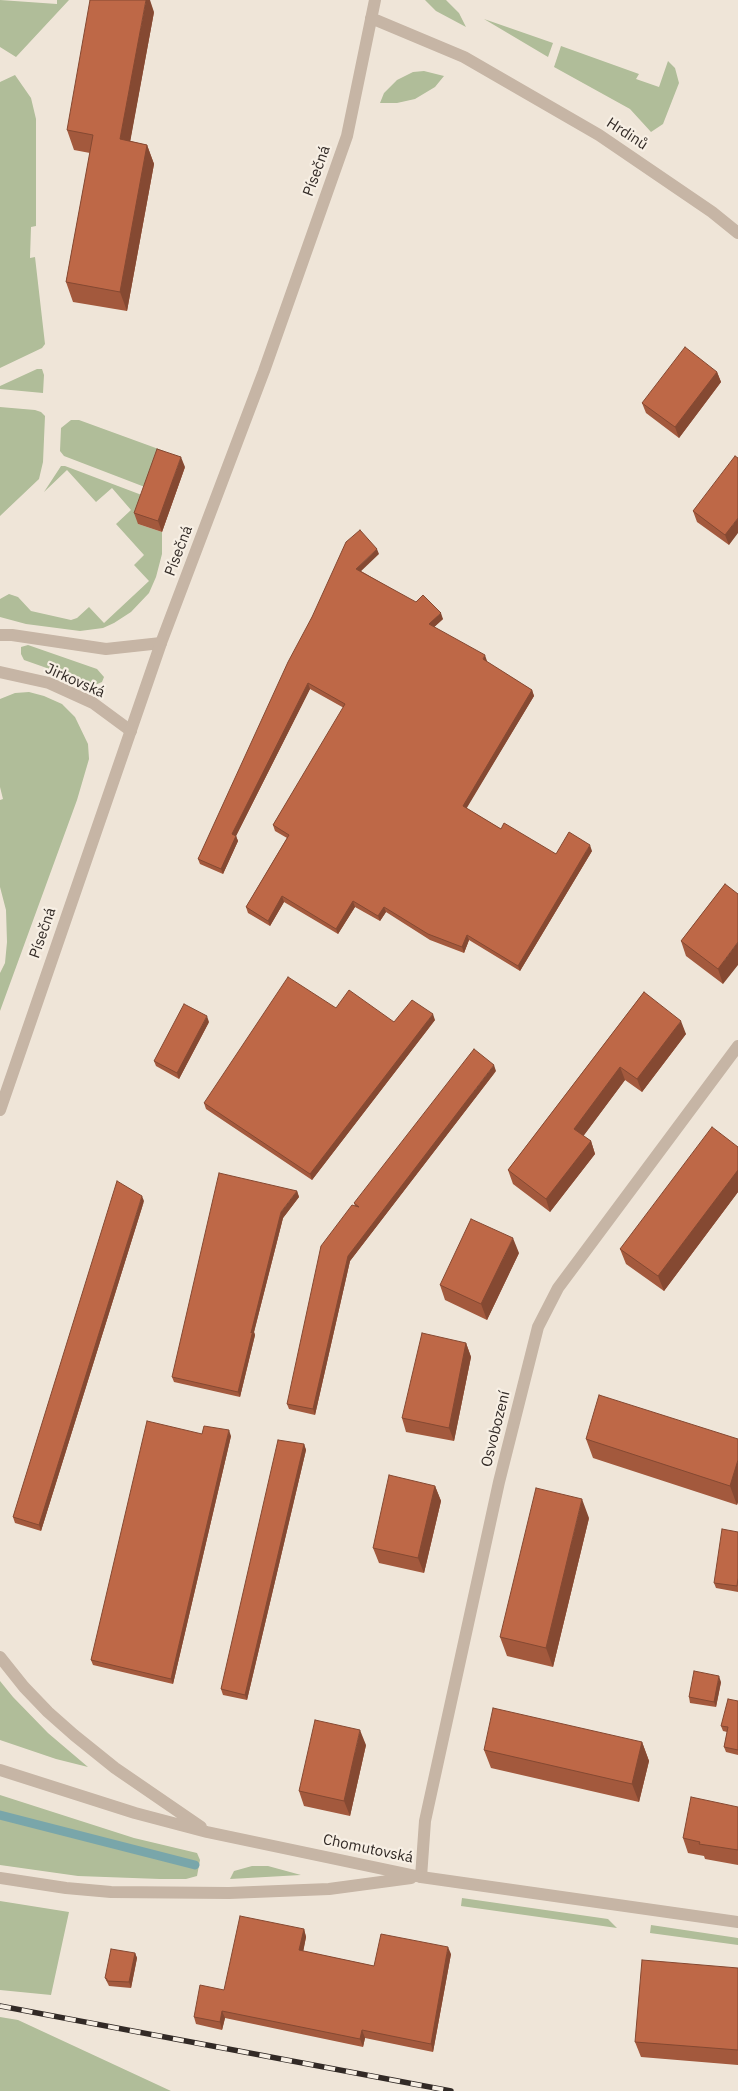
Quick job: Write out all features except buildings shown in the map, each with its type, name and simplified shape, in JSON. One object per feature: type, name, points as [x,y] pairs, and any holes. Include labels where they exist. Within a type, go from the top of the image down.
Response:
[{"type":"street","name":"Písečná","points":[[0,1110],[161,643],[264,371],[347,136],[375,0]]},
{"type":"street","name":"Hrdinů","points":[[371,18],[464,57],[600,135],[712,212],[738,233]]},
{"type":"street","points":[[0,635],[12,635],[106,649],[161,643]]},
{"type":"street","name":"Jirkovská","points":[[0,672],[49,683],[93,703],[131,731]]},
{"type":"street","name":"Osvobození","points":[[421,1877],[425,1821],[499,1482],[538,1327],[558,1288],[738,1046]]},
{"type":"street","points":[[0,1657],[30,1693],[74,1735],[115,1768],[207,1832]]},
{"type":"street","name":"Chomutovská","points":[[0,1770],[134,1813],[207,1832],[421,1877],[738,1922]]},
{"type":"street","points":[[0,1878],[66,1888],[111,1892],[229,1893],[329,1889],[421,1877]]},
{"type":"green space","points":[[0,0],[57,4],[57,0],[69,0],[16,57],[0,47]]},
{"type":"green space","points":[[425,0],[446,0],[459,13],[466,27],[436,11]]},
{"type":"green space","points":[[484,19],[553,43],[548,57]]},
{"type":"green space","points":[[561,46],[639,74],[636,79],[659,87],[668,61],[675,68],[679,83],[663,124],[651,132],[630,109],[554,67]]},
{"type":"green space","points":[[424,71],[444,76],[435,87],[415,99],[397,103],[380,103],[384,93],[397,80],[413,72]]},
{"type":"green space","points":[[15,75],[31,98],[36,119],[36,226],[31,227],[30,258],[35,257],[45,344],[42,348],[0,368],[0,82]]},
{"type":"green space","points":[[37,369],[42,369],[44,375],[43,393],[0,389],[0,386]]},
{"type":"green space","points":[[0,407],[35,410],[45,416],[43,462],[39,479],[0,516]]},
{"type":"green space","points":[[71,420],[79,420],[164,451],[166,455],[150,489],[64,456],[60,451],[61,428]]},
{"type":"green space","points":[[61,466],[147,497],[138,524],[162,532],[162,554],[156,577],[149,593],[131,612],[103,628],[80,631],[26,624],[0,617],[0,599],[9,594],[18,597],[31,611],[71,620],[77,618],[89,607],[104,623],[149,581],[134,565],[144,555],[116,524],[131,510],[112,488],[96,502],[67,470],[44,492]]},
{"type":"green space","points":[[28,645],[97,669],[104,677],[102,682],[95,685],[24,660],[21,654],[21,647]]},
{"type":"green space","points":[[29,692],[62,704],[75,717],[88,744],[89,759],[77,800],[0,1011],[0,973],[5,963],[7,942],[6,910],[0,887],[0,800],[3,799],[0,787],[0,699],[15,693]]},
{"type":"green space","points":[[0,1681],[48,1733],[88,1767],[56,1759],[0,1740]]},
{"type":"green space","points":[[0,1795],[134,1838],[197,1853],[200,1860],[197,1876],[186,1879],[160,1879],[78,1876],[0,1865]]},
{"type":"green space","points":[[252,1866],[268,1866],[301,1875],[230,1879],[234,1871]]},
{"type":"green space","points":[[462,1898],[608,1919],[617,1928],[461,1906]]},
{"type":"green space","points":[[0,1901],[69,1912],[51,1995],[0,1990]]},
{"type":"green space","points":[[651,1925],[738,1938],[738,1945],[650,1933]]},
{"type":"green space","points":[[0,2017],[18,2020],[171,2091],[0,2091]]},
{"type":"waterway","points":[[0,1815],[195,1865]]},
{"type":"railway","points":[[0,2006],[451,2091]]}]
